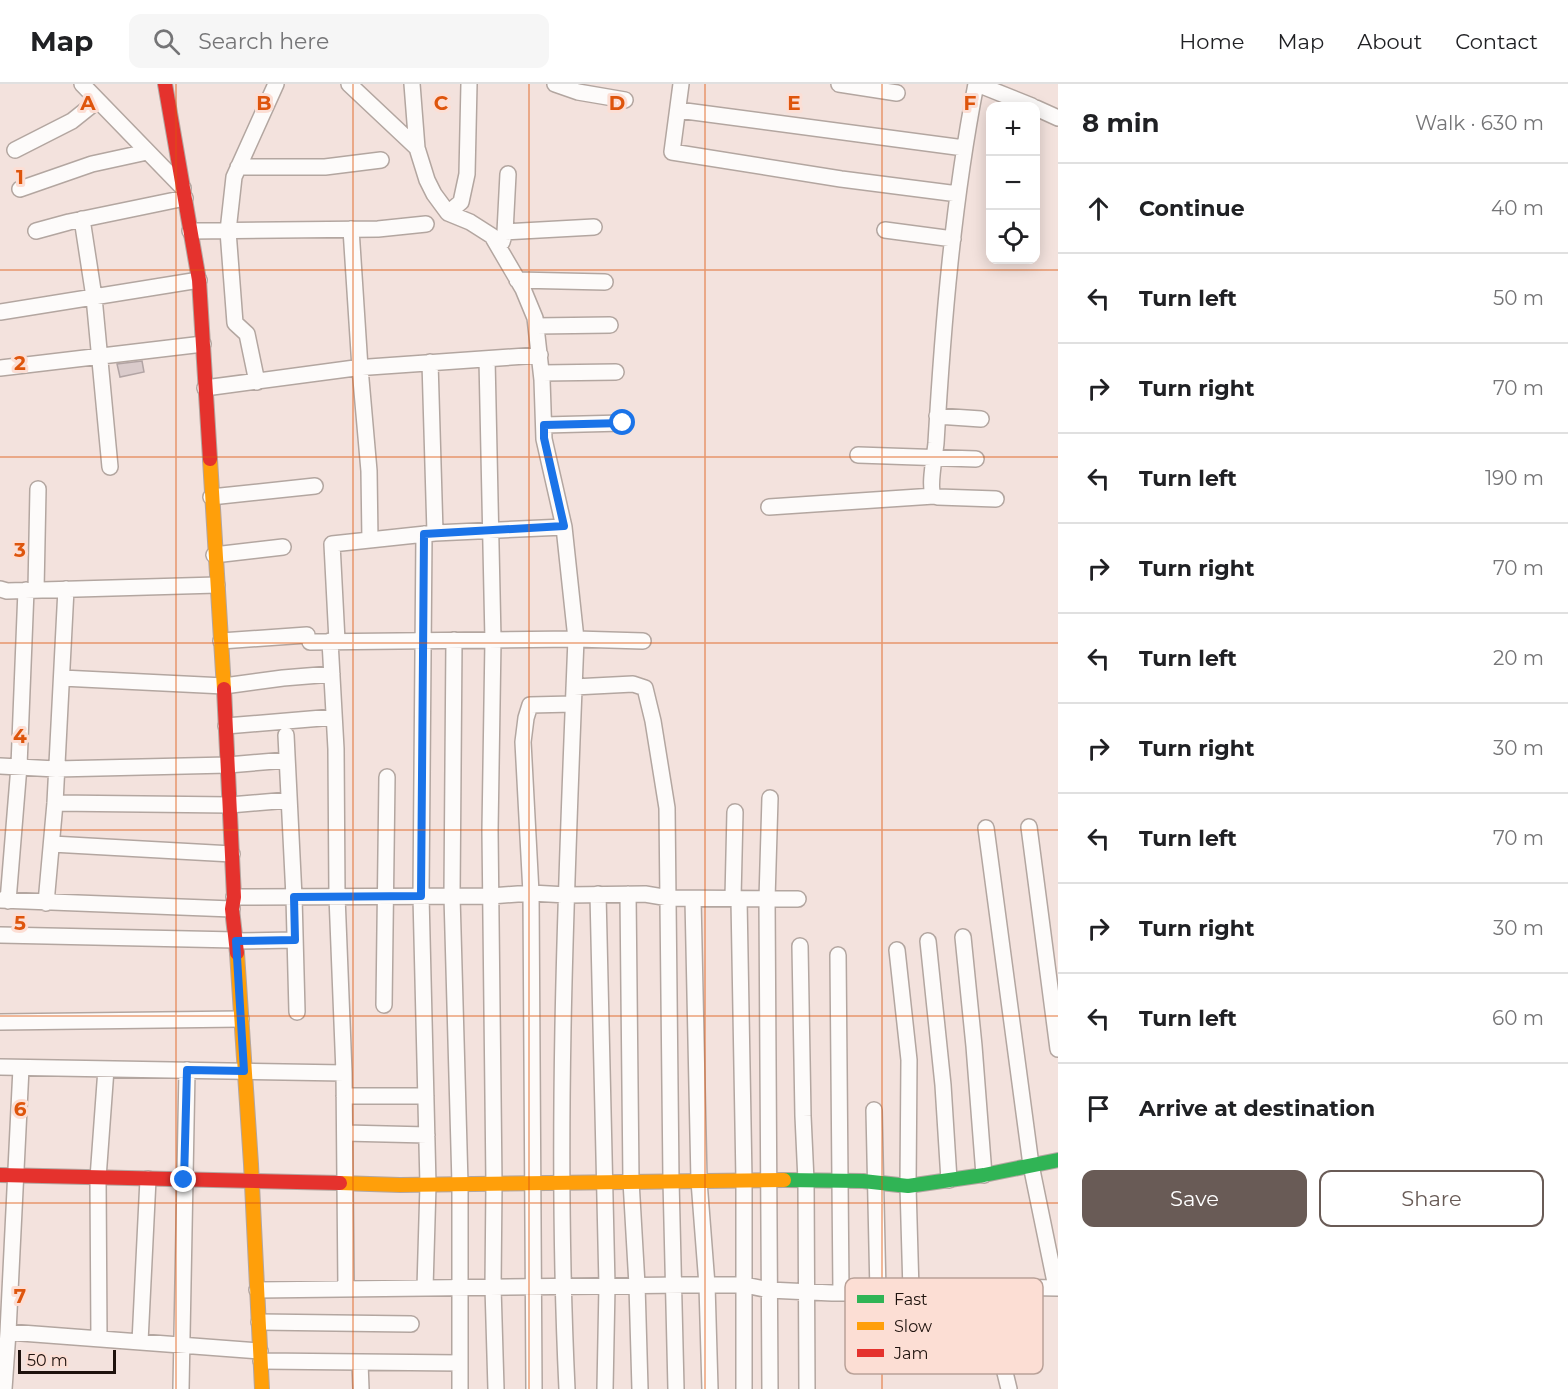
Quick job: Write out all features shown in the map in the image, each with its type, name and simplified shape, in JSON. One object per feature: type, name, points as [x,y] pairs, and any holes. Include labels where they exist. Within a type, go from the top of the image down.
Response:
[{"type":"street","points":[[82,84],[184,193]]},
{"type":"street","points":[[165,84],[199,280],[214,555],[224,686],[233,903],[252,1182],[262,1389]]},
{"type":"street","points":[[258,382],[247,334],[235,323],[228,231],[234,177],[276,84]]},
{"type":"street","points":[[349,84],[417,148]]},
{"type":"street","points":[[412,84],[417,148],[434,194],[448,213],[470,222],[492,236],[530,302],[536,326],[542,373],[544,438],[564,526],[576,639],[560,1183],[567,1389]]},
{"type":"street","points":[[448,213],[461,202],[467,174],[469,84]]},
{"type":"street","points":[[555,84],[578,92],[625,100]]},
{"type":"street","points":[[681,84],[672,152],[841,179],[958,194]]},
{"type":"street","points":[[839,84],[897,93]]},
{"type":"street","points":[[934,496],[931,491],[940,367],[953,239],[964,148],[977,84],[1022,102]]},
{"type":"street","points":[[15,150],[72,121],[97,101]]},
{"type":"street","points":[[678,110],[964,148]]},
{"type":"street","points":[[1040,110],[1058,118]]},
{"type":"street","points":[[20,189],[92,165],[147,152]]},
{"type":"street","points":[[238,167],[325,167],[381,160]]},
{"type":"street","points":[[499,249],[505,232],[508,174]]},
{"type":"street","points":[[36,231],[184,193]]},
{"type":"street","points":[[82,219],[94,297],[110,467]]},
{"type":"street","points":[[190,231],[378,229],[426,224]]},
{"type":"street","points":[[505,232],[594,227]]},
{"type":"street","points":[[351,229],[369,471],[370,540]]},
{"type":"street","points":[[885,230],[953,239]]},
{"type":"street","points":[[0,312],[199,280]]},
{"type":"street","points":[[517,280],[605,282]]},
{"type":"street","points":[[536,326],[610,325]]},
{"type":"street","points":[[0,368],[203,344]]},
{"type":"street","points":[[205,388],[360,368],[540,355]]},
{"type":"street","points":[[487,359],[493,639],[490,831],[493,1287],[496,1389]]},
{"type":"street","points":[[425,1288],[428,1185],[421,896],[423,640],[430,533],[430,362]]},
{"type":"street","points":[[542,373],[616,372]]},
{"type":"street","points":[[937,416],[981,419]]},
{"type":"street","points":[[544,425],[623,423]]},
{"type":"street","points":[[858,455],[976,459]]},
{"type":"street","points":[[211,497],[315,486]]},
{"type":"street","points":[[38,489],[19,766],[4,901],[233,903],[294,897],[491,896],[531,893],[645,894],[669,898],[798,899]]},
{"type":"street","points":[[769,507],[934,496],[996,499]]},
{"type":"street","points":[[346,1288],[344,1073],[332,674],[334,641],[332,544],[430,533],[564,526]]},
{"type":"street","points":[[214,555],[283,547]]},
{"type":"street","points":[[0,590],[217,585]]},
{"type":"street","points":[[46,903],[55,803],[66,589]]},
{"type":"street","points":[[221,641],[308,638],[334,641],[576,639],[643,641]]},
{"type":"street","points":[[454,640],[452,896],[460,1184],[458,1287],[460,1389]]},
{"type":"street","points":[[62,678],[224,686],[332,674]]},
{"type":"street","points":[[574,687],[633,684],[645,688],[667,808],[676,1389]]},
{"type":"street","points":[[534,1389],[531,893],[523,742],[530,705],[573,704]]},
{"type":"street","points":[[226,726],[334,717]]},
{"type":"street","points":[[286,735],[297,1012]]},
{"type":"street","points":[[0,766],[56,769],[228,765],[287,760]]},
{"type":"street","points":[[384,1005],[387,777]]},
{"type":"street","points":[[770,798],[767,899],[770,1389]]},
{"type":"street","points":[[55,803],[230,805],[289,800]]},
{"type":"street","points":[[735,812],[744,1180],[744,1389]]},
{"type":"street","points":[[1029,827],[1058,1049]]},
{"type":"street","points":[[986,828],[1031,1166],[1057,1287]]},
{"type":"street","points":[[52,844],[232,854]]},
{"type":"street","points":[[598,894],[607,1286],[605,1389]]},
{"type":"street","points":[[628,894],[631,1181],[640,1389]]},
{"type":"street","points":[[693,898],[699,1181],[707,1285],[710,1389]]},
{"type":"street","points":[[0,935],[295,940]]},
{"type":"street","points":[[963,937],[984,1175]]},
{"type":"street","points":[[928,941],[943,1085],[949,1180]]},
{"type":"street","points":[[800,946],[802,1116],[806,1181],[807,1389]]},
{"type":"street","points":[[897,950],[910,1070],[908,1186],[911,1278]]},
{"type":"street","points":[[838,954],[841,1293]]},
{"type":"street","points":[[0,1022],[241,1019]]},
{"type":"street","points":[[0,1067],[344,1073]]},
{"type":"street","points":[[4,1389],[8,1332],[8,1175],[21,1068]]},
{"type":"street","points":[[99,1339],[98,1178],[106,1069]]},
{"type":"street","points":[[181,1389],[187,1070]]},
{"type":"street","points":[[344,1096],[426,1096]]},
{"type":"street","points":[[873,1110],[878,1278]]},
{"type":"street","points":[[345,1133],[427,1135]]},
{"type":"street","points":[[8,1175],[428,1185],[671,1180],[839,1180],[908,1186],[984,1175],[1058,1160]]},
{"type":"street","points":[[140,1342],[148,1179]]},
{"type":"street","points":[[257,1290],[533,1285],[745,1285],[769,1290],[806,1293],[845,1293]]},
{"type":"street","points":[[259,1322],[411,1324]]},
{"type":"street","points":[[8,1332],[183,1345],[260,1356],[360,1362],[460,1363]]},
{"type":"street","points":[[360,1362],[361,1389]]},
{"type":"street","points":[[1005,1374],[1009,1389]]},
{"type":"building","points":[[142,361],[144,372],[120,377],[117,364]]},
{"type":"traffic: fast","points":[[784,1180],[863,1181],[908,1186],[984,1175],[1058,1160]]},
{"type":"traffic: slow","points":[[210,459],[224,689]]},
{"type":"traffic: slow","points":[[237,953],[251,1164],[262,1389]]},
{"type":"traffic: slow","points":[[340,1183],[400,1185],[784,1180]]},
{"type":"traffic: jam","points":[[165,84],[199,280],[210,459]]},
{"type":"traffic: jam","points":[[224,689],[234,897],[232,909],[237,953]]},
{"type":"traffic: jam","points":[[0,1175],[340,1183]]},
{"type":"route","points":[[184,1180],[187,1070],[244,1071],[236,941],[295,940],[294,897],[421,896],[424,534],[564,526],[544,438],[544,425],[623,423]]}]
